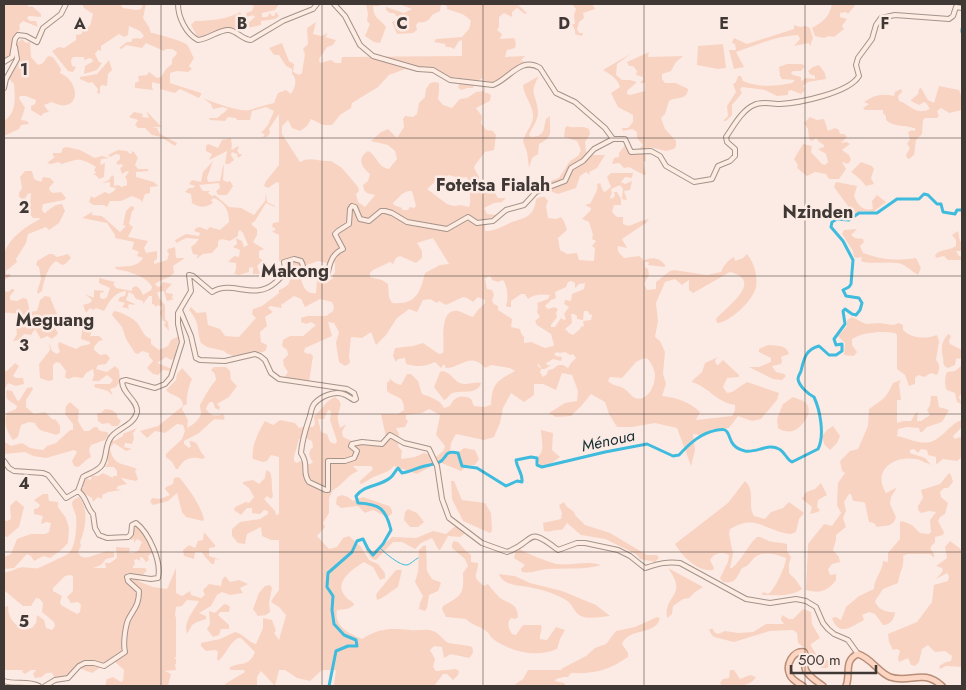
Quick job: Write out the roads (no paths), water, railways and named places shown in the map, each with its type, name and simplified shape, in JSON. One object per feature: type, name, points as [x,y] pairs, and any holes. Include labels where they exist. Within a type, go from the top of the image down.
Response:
[{"type":"main road","points":[[803,686],[792,678],[789,671],[790,660],[796,653],[801,651],[807,656],[806,672],[823,686]]},
{"type":"main road","points":[[846,686],[848,682],[848,664],[858,654],[891,677],[928,677],[942,686]]},
{"type":"street","points":[[4,62],[12,57],[16,38],[20,35],[26,36],[37,42],[43,28],[61,14],[66,4]]},
{"type":"street","points":[[178,4],[185,28],[192,37],[198,40],[226,30],[236,32],[249,40],[283,21],[309,11],[315,4]]},
{"type":"street","points":[[334,4],[345,16],[360,45],[373,56],[418,69],[433,70],[447,79],[493,85],[522,66],[528,64],[537,66],[556,93],[575,102],[605,128],[613,139]]},
{"type":"street","points":[[4,461],[14,471],[48,475],[66,498],[78,490],[83,478],[97,470],[103,463],[108,440],[136,416],[136,407],[126,394],[122,382],[126,380],[155,388],[165,384],[170,378],[181,348],[181,336],[177,319],[191,291],[189,275],[194,276],[212,292],[222,287],[250,291],[264,290],[283,276],[285,271],[284,262],[291,259],[302,261],[304,270],[308,274],[315,276],[324,274],[328,272],[330,261],[337,252],[343,249],[336,237],[336,233],[349,224],[352,206],[355,208],[360,219],[366,221],[385,211],[407,222],[447,229],[468,217],[478,222],[489,222],[497,219],[510,208],[524,205],[536,192],[565,181],[571,168],[583,161],[594,149],[613,139],[625,139],[630,152],[652,151],[660,156],[666,166],[692,181],[710,180],[718,166],[730,161],[735,156],[734,148],[727,142],[726,137],[749,108],[760,103],[786,103],[815,98],[839,91],[850,85],[859,76],[856,66],[858,58],[872,39],[877,22],[884,16],[895,15],[949,19],[953,16],[957,6],[962,8]]},
{"type":"street","points":[[4,88],[6,78],[17,59],[15,45]]},
{"type":"street","points":[[180,310],[191,336],[196,358],[200,360],[225,361],[254,354],[260,356],[271,372],[279,379],[347,388],[354,393],[356,399],[354,400],[344,394],[332,394],[315,403],[312,408],[303,435],[301,453],[306,460],[306,477],[309,482],[328,490],[328,461],[345,461],[354,458],[357,451],[351,446],[352,444],[362,442],[382,444],[389,435],[404,443],[426,447],[431,452],[437,466],[442,499],[449,518],[489,546],[506,552],[527,539],[536,536],[542,538],[558,550],[577,543],[618,550],[630,556],[645,568],[659,563],[680,563],[746,599],[770,603],[800,599],[810,602],[816,607],[825,625],[834,634],[848,640],[858,654]]},
{"type":"street","points":[[45,686],[55,680],[68,678],[79,666],[85,663],[104,666],[125,652],[124,643],[127,623],[138,606],[139,600],[139,591],[128,581],[127,577],[155,579],[159,577],[159,567],[154,548],[141,528],[134,523],[131,534],[125,538],[107,538],[99,535],[95,528],[93,514],[88,510],[84,496],[78,490]]},
{"type":"street","points":[[4,680],[9,683],[29,683],[39,686]]},
{"type":"waterway","name":"Ménoua","points":[[329,686],[336,651],[348,646],[357,646],[356,640],[344,635],[334,624],[333,596],[327,587],[328,573],[352,552],[357,541],[363,539],[373,555],[383,544],[391,530],[387,517],[381,509],[377,506],[358,503],[356,496],[360,492],[386,481],[398,468],[402,473],[437,464],[453,452],[458,453],[462,466],[477,468],[506,486],[517,481],[522,482],[522,476],[516,460],[531,457],[537,458],[537,465],[542,467],[647,444],[673,456],[679,455],[701,436],[711,431],[721,430],[727,432],[735,447],[739,449],[754,451],[775,447],[781,450],[792,462],[818,449],[821,437],[820,415],[816,402],[814,397],[802,387],[798,379],[804,359],[811,350],[819,346],[829,355],[836,355],[842,351],[842,344],[836,345],[834,339],[845,324],[843,311],[845,309],[856,315],[862,303],[859,298],[846,296],[843,290],[851,284],[853,260],[843,241],[831,227],[832,222],[837,219],[849,220],[859,213],[877,213],[897,199],[919,199],[924,194],[928,195],[937,204],[941,204],[943,212],[955,214],[957,210],[962,210]]},
{"type":"waterway","points":[[380,548],[404,565],[418,558]]},
{"type":"district","name":"Fotetsa Fialah","points":[[493,185]]},
{"type":"district","name":"Nzinden","points":[[818,212]]},
{"type":"district","name":"Makong","points":[[295,271]]},
{"type":"district","name":"Meguang","points":[[55,320]]}]
